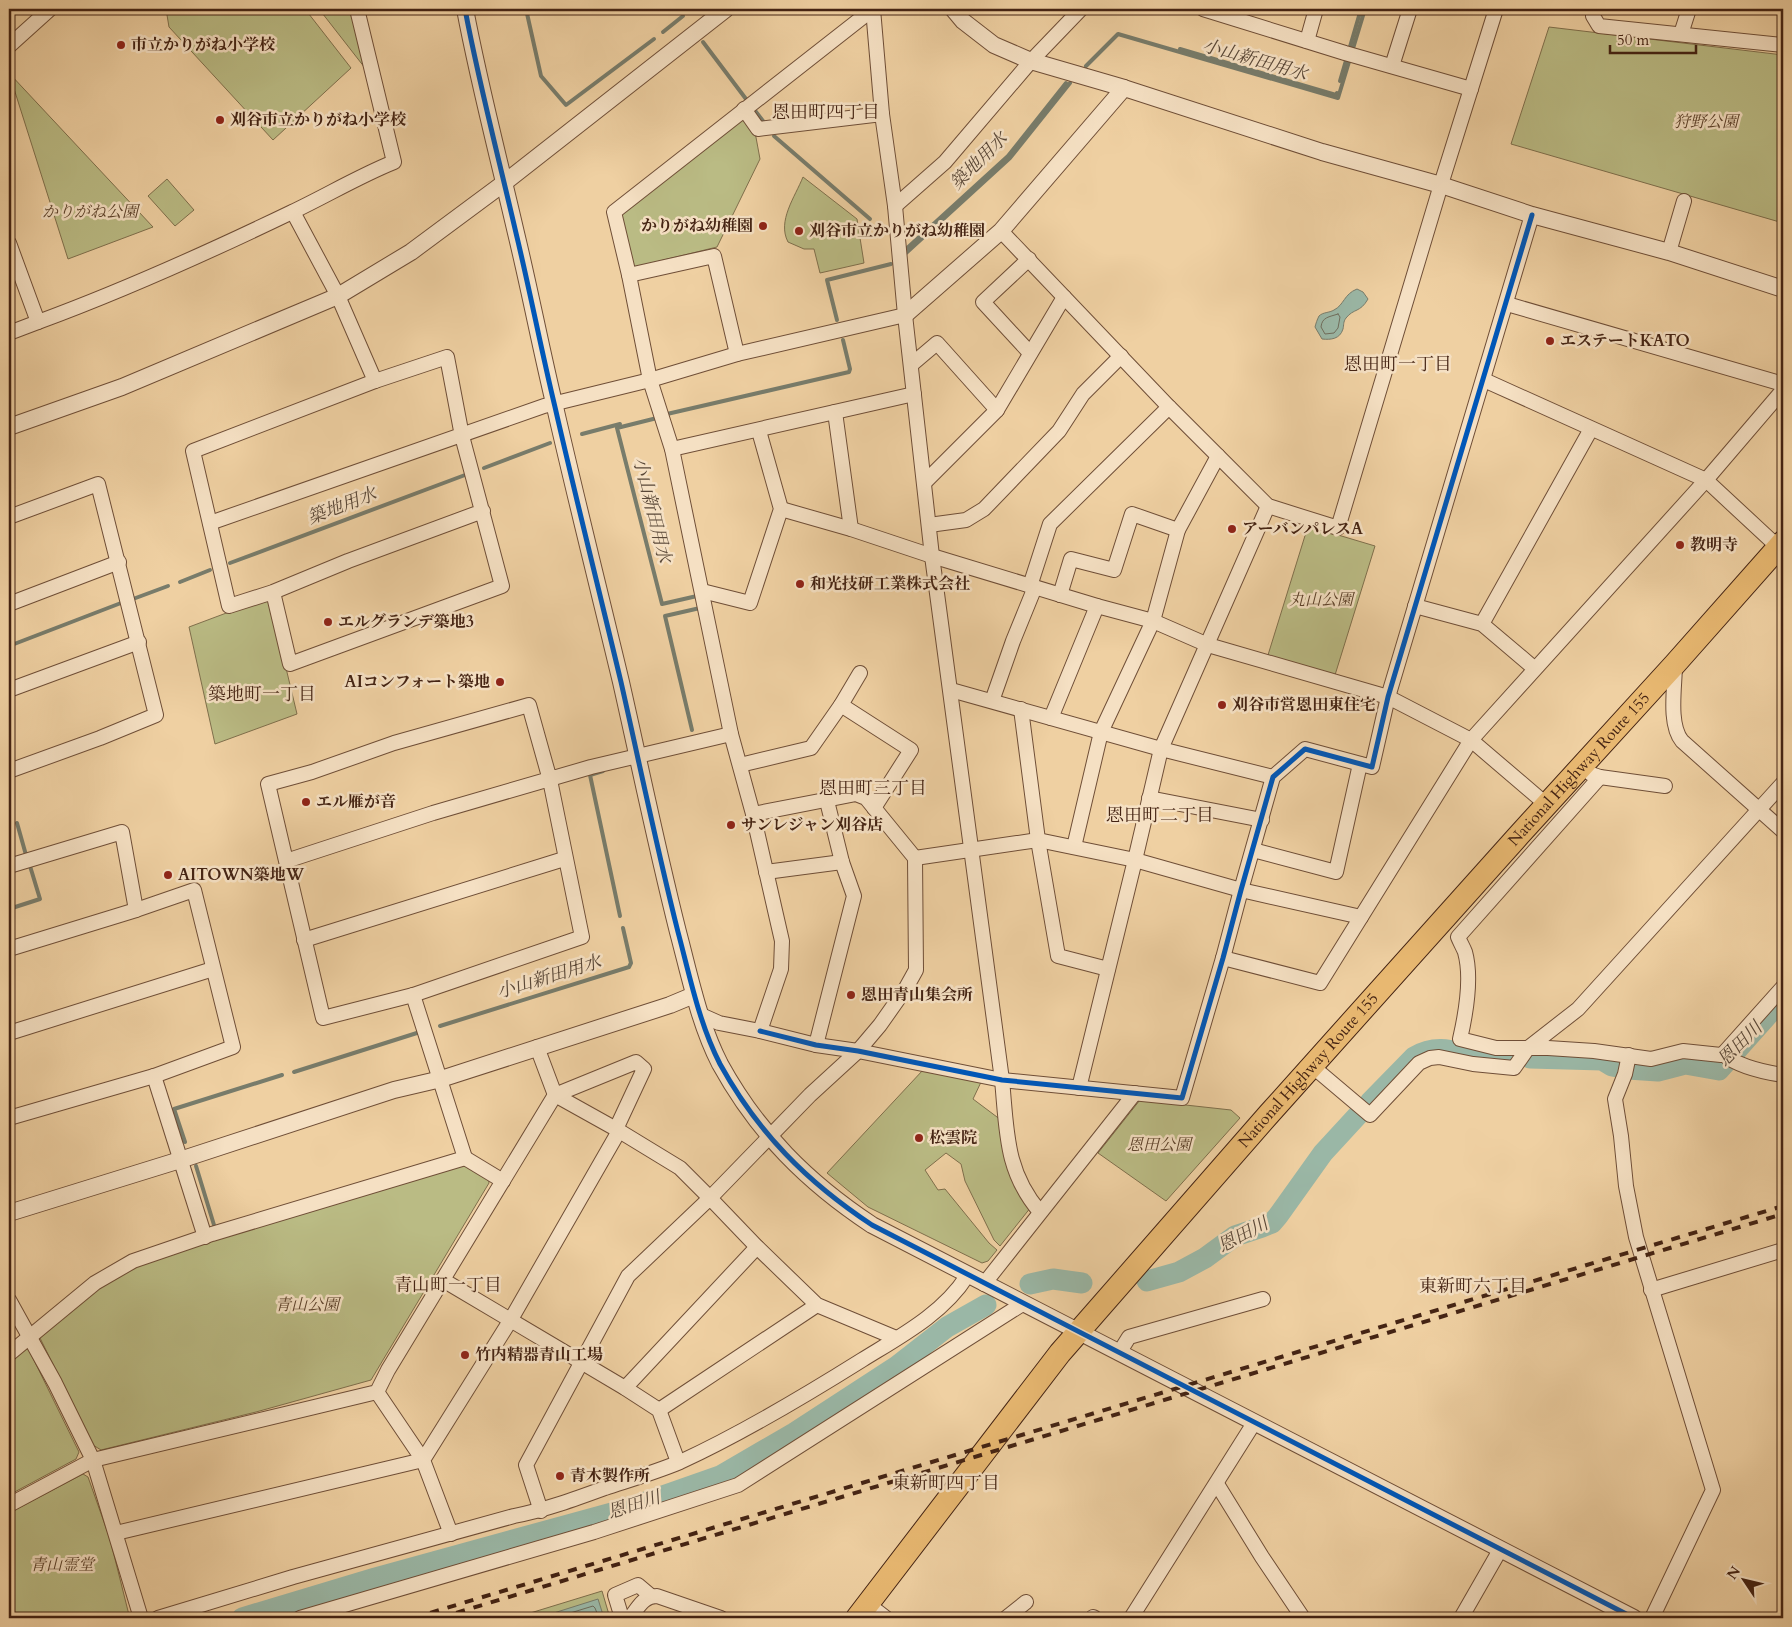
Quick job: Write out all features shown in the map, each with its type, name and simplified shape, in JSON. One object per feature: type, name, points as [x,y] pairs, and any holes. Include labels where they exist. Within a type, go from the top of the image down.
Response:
[{"type":"highway","name":"National Highway Route 155","points":[[862,1611],[1078,1332],[1312,1066],[1781,544]]},
{"type":"street","points":[[9,46],[36,14],[50,9]]},
{"type":"street","points":[[9,333],[76,308],[180,264],[294,212],[394,162],[357,9]]},
{"type":"street","points":[[465,9],[554,404],[669,896],[694,995],[708,1038],[720,1063],[770,1138],[792,1162],[831,1197],[872,1226],[1634,1618]]},
{"type":"street","points":[[9,427],[122,387],[338,296],[411,252],[504,183],[726,9]]},
{"type":"street","points":[[760,1031],[781,969],[782,940],[753,814],[732,734],[672,450],[650,380],[614,212],[873,9]]},
{"type":"street","points":[[873,9],[882,114],[912,365],[932,556],[972,850],[1011,1161],[1019,1182],[1040,1212]]},
{"type":"street","points":[[953,9],[963,20],[994,45],[1031,61],[1124,88],[1322,152],[1441,186],[1532,215],[1669,252],[1783,289]]},
{"type":"street","points":[[894,206],[945,162],[1031,61],[1081,9]]},
{"type":"street","points":[[1203,9],[1234,13],[1306,41],[1471,89]]},
{"type":"street","points":[[1306,41],[1316,9]]},
{"type":"street","points":[[1392,66],[1410,9]]},
{"type":"street","points":[[1001,231],[1169,407],[1268,506],[1338,528],[1496,9]]},
{"type":"street","points":[[1595,9],[1593,16],[1599,26],[1783,45]]},
{"type":"street","points":[[1681,34],[1689,9]]},
{"type":"street","points":[[210,523],[544,406],[650,380],[737,354],[905,315],[1001,231],[1124,88]]},
{"type":"street","points":[[744,109],[758,129],[882,114]]},
{"type":"street","points":[[1669,252],[1684,201]]},
{"type":"street","points":[[294,212],[338,296],[375,381]]},
{"type":"street","points":[[701,1015],[719,1023],[816,1044],[1002,1080],[1182,1098],[1273,776],[1305,748],[1372,767],[1388,697],[1507,304],[1532,215]]},
{"type":"street","points":[[9,243],[38,322]]},
{"type":"street","points":[[629,275],[714,256],[737,354]]},
{"type":"street","points":[[1029,259],[983,302],[1030,353]]},
{"type":"street","points":[[925,482],[997,410],[1064,297]]},
{"type":"street","points":[[1507,304],[1783,384]]},
{"type":"street","points":[[912,365],[937,344],[997,410]]},
{"type":"street","points":[[929,525],[966,520],[984,509],[1059,431],[1083,394],[1121,356]]},
{"type":"street","points":[[273,592],[290,664],[502,586],[483,511],[462,436],[447,357],[375,381],[192,451],[229,606],[273,592],[348,561],[483,511]]},
{"type":"street","points":[[1484,380],[1706,480],[1781,544]]},
{"type":"street","points":[[1223,958],[1320,983],[1471,740],[1534,668],[1706,480],[1783,390]]},
{"type":"street","points":[[672,450],[914,394]]},
{"type":"street","points":[[992,701],[1033,587],[1050,524],[1169,407]]},
{"type":"street","points":[[835,412],[851,528]]},
{"type":"street","points":[[1482,624],[1591,429]]},
{"type":"street","points":[[702,591],[750,603],[781,509],[759,431]]},
{"type":"street","points":[[1074,846],[1101,732],[1153,621],[1178,530],[1218,456]]},
{"type":"street","points":[[9,518],[98,484],[156,715],[100,738],[9,771]]},
{"type":"street","points":[[1078,1088],[1136,860],[1161,749],[1268,506]]},
{"type":"street","points":[[781,509],[851,528],[932,556],[1033,587],[1153,621],[1208,645],[1388,697],[1471,740],[1547,805]]},
{"type":"street","points":[[1060,595],[1071,559],[1114,570],[1132,514],[1178,530]]},
{"type":"street","points":[[9,604],[119,562]]},
{"type":"street","points":[[1051,718],[1097,606]]},
{"type":"street","points":[[1415,606],[1482,624],[1534,668]]},
{"type":"street","points":[[9,690],[138,642]]},
{"type":"street","points":[[1675,664],[1674,724],[1676,734],[1783,830]]},
{"type":"street","points":[[740,765],[811,748],[841,705],[860,673]]},
{"type":"street","points":[[950,690],[1161,749],[1273,776]]},
{"type":"street","points":[[530,705],[550,780],[564,859],[582,937],[414,995],[323,1018],[268,784],[312,772],[394,744],[530,705]]},
{"type":"street","points":[[841,705],[911,750],[874,808]]},
{"type":"street","points":[[1021,710],[1038,840],[1058,956],[1108,969]]},
{"type":"street","points":[[286,861],[433,813],[591,767],[732,734]]},
{"type":"street","points":[[1253,850],[1336,872],[1360,764]]},
{"type":"street","points":[[1579,769],[1600,777],[1665,786]]},
{"type":"street","points":[[1600,777],[1458,937],[1465,952],[1467,974],[1467,1007],[1460,1039],[1496,1048],[1558,1049],[1651,1058],[1683,1052],[1721,1055],[1768,1072],[1783,1075]]},
{"type":"street","points":[[1312,1066],[1370,1115],[1419,1064],[1430,1058],[1439,1057],[1473,1064],[1514,1068],[1528,1048],[1578,1009],[1783,783]]},
{"type":"street","points":[[540,1511],[526,1465],[628,1276],[770,1138],[810,1094],[858,1051],[896,1003],[916,970],[915,858],[866,798],[856,794],[753,814]]},
{"type":"street","points":[[1149,798],[1262,820]]},
{"type":"street","points":[[816,1044],[854,896],[842,862],[827,801]]},
{"type":"street","points":[[9,866],[122,832],[136,910]]},
{"type":"street","points":[[915,858],[1038,840],[1136,860],[1240,890],[1361,917]]},
{"type":"street","points":[[304,940],[564,859]]},
{"type":"street","points":[[766,872],[842,862]]},
{"type":"street","points":[[9,949],[194,890],[233,1047],[154,1076],[9,1118]]},
{"type":"street","points":[[9,1033],[214,969]]},
{"type":"street","points":[[1726,1057],[1783,987]]},
{"type":"street","points":[[414,995],[464,1158],[503,1181]]},
{"type":"street","points":[[9,1213],[180,1160],[394,1090],[440,1079],[670,1005],[694,995]]},
{"type":"street","points":[[537,1047],[555,1095],[680,1168],[756,1247],[817,1305],[896,1338]]},
{"type":"street","points":[[1629,1055],[1625,1074],[1615,1100],[1626,1186],[1636,1237],[1713,1490],[1652,1618]]},
{"type":"street","points":[[9,1505],[94,1460],[376,1392],[555,1095],[636,1062],[644,1069],[617,1130],[510,1321],[423,1460],[116,1533]]},
{"type":"street","points":[[154,1076],[205,1237]]},
{"type":"street","points":[[984,1284],[1135,1093]]},
{"type":"street","points":[[9,1354],[95,1283],[133,1261],[205,1237],[464,1158]]},
{"type":"street","points":[[625,1388],[756,1247]]},
{"type":"street","points":[[1652,1290],[1783,1250]]},
{"type":"street","points":[[158,1618],[293,1577],[514,1516],[540,1511],[678,1462],[736,1434],[834,1378],[932,1314],[960,1287],[967,1276]]},
{"type":"street","points":[[443,1280],[659,1410],[678,1462]]},
{"type":"street","points":[[1119,1353],[1129,1337],[1263,1299]]},
{"type":"street","points":[[9,1300],[55,1383],[94,1460],[140,1618]]},
{"type":"street","points":[[300,1618],[594,1532],[738,1485],[1024,1304]]},
{"type":"street","points":[[659,1410],[817,1305]]},
{"type":"street","points":[[376,1392],[423,1460],[451,1534]]},
{"type":"street","points":[[1131,1618],[1254,1423]]},
{"type":"street","points":[[1217,1484],[1262,1557],[1303,1618]]},
{"type":"street","points":[[1461,1618],[1500,1550]]},
{"type":"street","points":[[622,1618],[615,1595],[638,1585],[651,1596]]},
{"type":"street","points":[[630,1618],[646,1598],[651,1596],[657,1596],[721,1618]]},
{"type":"street","points":[[1006,1618],[1026,1602]]},
{"type":"street","points":[[862,1611],[886,1618]]},
{"type":"green space","points":[[166,9],[305,9],[351,68],[273,140],[169,27]]},
{"type":"green space","points":[[319,9],[352,9],[365,68]]},
{"type":"green space","name":"狩野公園","points":[[1549,27],[1783,55],[1783,223],[1511,144]]},
{"type":"green space","name":"かりがね公園","points":[[9,73],[153,227],[68,259]]},
{"type":"green space","points":[[743,116],[755,132],[760,159],[717,247],[635,267],[631,264],[620,217],[624,210]]},
{"type":"green space","points":[[803,177],[857,219],[864,263],[820,273],[814,249],[804,249],[788,242],[785,234],[786,217]]},
{"type":"green space","points":[[167,179],[194,210],[175,226],[148,196]]},
{"type":"green space","name":"丸山公園","points":[[1308,526],[1375,546],[1335,675],[1268,655]]},
{"type":"green space","points":[[269,597],[297,714],[215,744],[189,627]]},
{"type":"green space","name":"松雲院","points":[[923,1070],[982,1080],[973,1099],[1001,1120],[1031,1207],[1000,1246],[994,1240],[965,1181],[961,1164],[946,1153],[925,1170],[938,1190],[945,1189],[989,1243],[997,1250],[988,1261],[982,1263],[868,1207],[827,1173]]},
{"type":"green space","name":"恩田公園","points":[[1140,1100],[1231,1110],[1240,1118],[1166,1201],[1098,1153]]},
{"type":"green space","name":"青山公園","points":[[465,1161],[488,1175],[489,1183],[371,1380],[256,1412],[101,1450],[93,1445],[40,1338],[44,1330],[97,1288],[146,1262]]},
{"type":"green space","points":[[23,1347],[28,1348],[79,1452],[76,1459],[9,1495],[9,1358]]},
{"type":"green space","name":"青山霊堂","points":[[83,1474],[88,1477],[110,1539],[129,1615],[127,1618],[9,1618],[9,1513]]},
{"type":"green space","points":[[602,1591],[610,1618],[514,1618]]},
{"type":"water","points":[[1357,289],[1363,292],[1368,299],[1360,309],[1346,318],[1340,335],[1332,339],[1322,339],[1315,327],[1319,316],[1337,308],[1349,294]]},
{"type":"water","points":[[598,1599],[604,1618],[538,1618]]},
{"type":"waterway","points":[[365,12],[380,9]]},
{"type":"waterway","name":"築地用水","points":[[526,9],[541,76],[566,105],[654,39]]},
{"type":"waterway","name":"築地用水","points":[[1340,81],[1361,9]]},
{"type":"waterway","name":"築地用水","points":[[1086,66],[1118,34],[1338,98],[1365,9]]},
{"type":"waterway","name":"築地用水","points":[[663,32],[683,16]]},
{"type":"waterway","name":"築地用水","points":[[703,42],[746,99]]},
{"type":"waterway","name":"築地用水","points":[[1180,49],[1336,95],[1337,93]]},
{"type":"waterway","name":"築地用水","points":[[905,250],[1008,156],[1066,83]]},
{"type":"waterway","name":"築地用水","points":[[905,254],[1010,158],[1070,83]]},
{"type":"waterway","name":"築地用水","points":[[753,108],[763,121]]},
{"type":"waterway","name":"築地用水","points":[[774,136],[870,219]]},
{"type":"waterway","name":"小山新田用水","points":[[837,320],[827,280],[891,264]]},
{"type":"waterway","name":"小山新田用水","points":[[667,414],[849,372],[850,369],[843,340]]},
{"type":"waterway","name":"小山新田用水","points":[[657,418],[617,428],[662,604],[697,596]]},
{"type":"waterway","name":"築地用水","points":[[582,434],[620,424]]},
{"type":"waterway","name":"築地用水","points":[[484,468],[550,443]]},
{"type":"waterway","name":"築地用水","points":[[230,563],[465,475]]},
{"type":"waterway","name":"築地用水","points":[[180,582],[210,570]]},
{"type":"waterway","name":"築地用水","points":[[133,599],[168,586]]},
{"type":"waterway","name":"築地用水","points":[[9,646],[121,603]]},
{"type":"waterway","name":"小山新田用水","points":[[692,730],[665,616],[700,608]]},
{"type":"waterway","name":"小山新田用水","points":[[603,771],[590,775],[620,916]]},
{"type":"waterway","name":"築地用水","points":[[9,797],[13,812]]},
{"type":"waterway","name":"築地用水","points":[[17,823],[26,855]]},
{"type":"waterway","name":"築地用水","points":[[9,909],[40,899],[30,866]]},
{"type":"waterway","name":"小山新田用水","points":[[440,1026],[629,967],[631,963],[623,928]]},
{"type":"waterway","name":"恩田川","points":[[1628,1069],[1658,1071],[1685,1064],[1719,1070],[1783,998]]},
{"type":"waterway","name":"小山新田用水","points":[[294,1072],[420,1032]]},
{"type":"waterway","name":"恩田川","points":[[1370,1102],[1414,1057],[1424,1052],[1443,1050],[1480,1058],[1514,1058]]},
{"type":"waterway","name":"恩田川","points":[[1530,1058],[1602,1060],[1612,1066],[1623,1068]]},
{"type":"waterway","name":"小山新田用水","points":[[185,1142],[174,1109],[282,1075]]},
{"type":"waterway","name":"恩田川","points":[[1147,1281],[1179,1272],[1205,1258],[1235,1236],[1272,1223],[1323,1153],[1358,1115]]},
{"type":"waterway","name":"小山新田用水","points":[[196,1166],[214,1225]]},
{"type":"waterway","name":"恩田川","points":[[1030,1284],[1053,1279],[1082,1283]]},
{"type":"waterway","name":"恩田川","points":[[242,1618],[375,1578],[626,1509],[720,1476],[794,1433],[897,1366],[947,1327],[986,1305]]},
{"type":"railway","points":[[413,1618],[1783,1206]]},
{"type":"railway","points":[[439,1618],[1783,1214]]},
{"type":"cycle path","points":[[465,9],[571,476],[691,983],[706,1032],[720,1064],[751,1112],[768,1134],[805,1173],[848,1209],[872,1225],[1634,1618]]},
{"type":"cycle path","points":[[760,1031],[816,1045],[858,1051],[1002,1080],[1182,1098],[1273,777],[1305,749],[1372,767],[1388,697],[1532,215]]},
{"type":"place","name":"市立かりがね小学校","points":[[121,45]]},
{"type":"place","name":"刈谷市立かりがね小学校","points":[[220,120]]},
{"type":"place","name":"かりがね幼稚園","points":[[763,226]]},
{"type":"place","name":"刈谷市立かりがね幼稚園","points":[[799,231]]},
{"type":"place","name":"エステートKATO","points":[[1550,341]]},
{"type":"place","name":"アーバンパレスA","points":[[1232,529]]},
{"type":"place","name":"教明寺","points":[[1680,545]]},
{"type":"place","name":"和光技研工業株式会社","points":[[800,584]]},
{"type":"place","name":"エルグランデ築地3","points":[[328,622]]},
{"type":"place","name":"AIコンフォート築地","points":[[500,682]]},
{"type":"place","name":"刈谷市営恩田東住宅","points":[[1222,705]]},
{"type":"place","name":"エル雁が音","points":[[306,802]]},
{"type":"place","name":"サンレジャン刈谷店","points":[[731,825]]},
{"type":"place","name":"AITOWN築地W","points":[[168,875]]},
{"type":"place","name":"恩田青山集会所","points":[[851,995]]},
{"type":"place","name":"松雲院","points":[[919,1138]]},
{"type":"place","name":"竹内精器青山工場","points":[[465,1355]]},
{"type":"place","name":"青木製作所","points":[[560,1476]]},
{"type":"district","name":"恩田町四丁目","points":[[826,112]]},
{"type":"district","name":"恩田町一丁目","points":[[1398,364]]},
{"type":"district","name":"築地町一丁目","points":[[262,694]]},
{"type":"district","name":"恩田町三丁目","points":[[873,788]]},
{"type":"district","name":"恩田町二丁目","points":[[1160,815]]},
{"type":"district","name":"青山町一丁目","points":[[448,1285]]},
{"type":"district","name":"東新町六丁目","points":[[1473,1286]]},
{"type":"district","name":"東新町四丁目","points":[[946,1483]]}]
